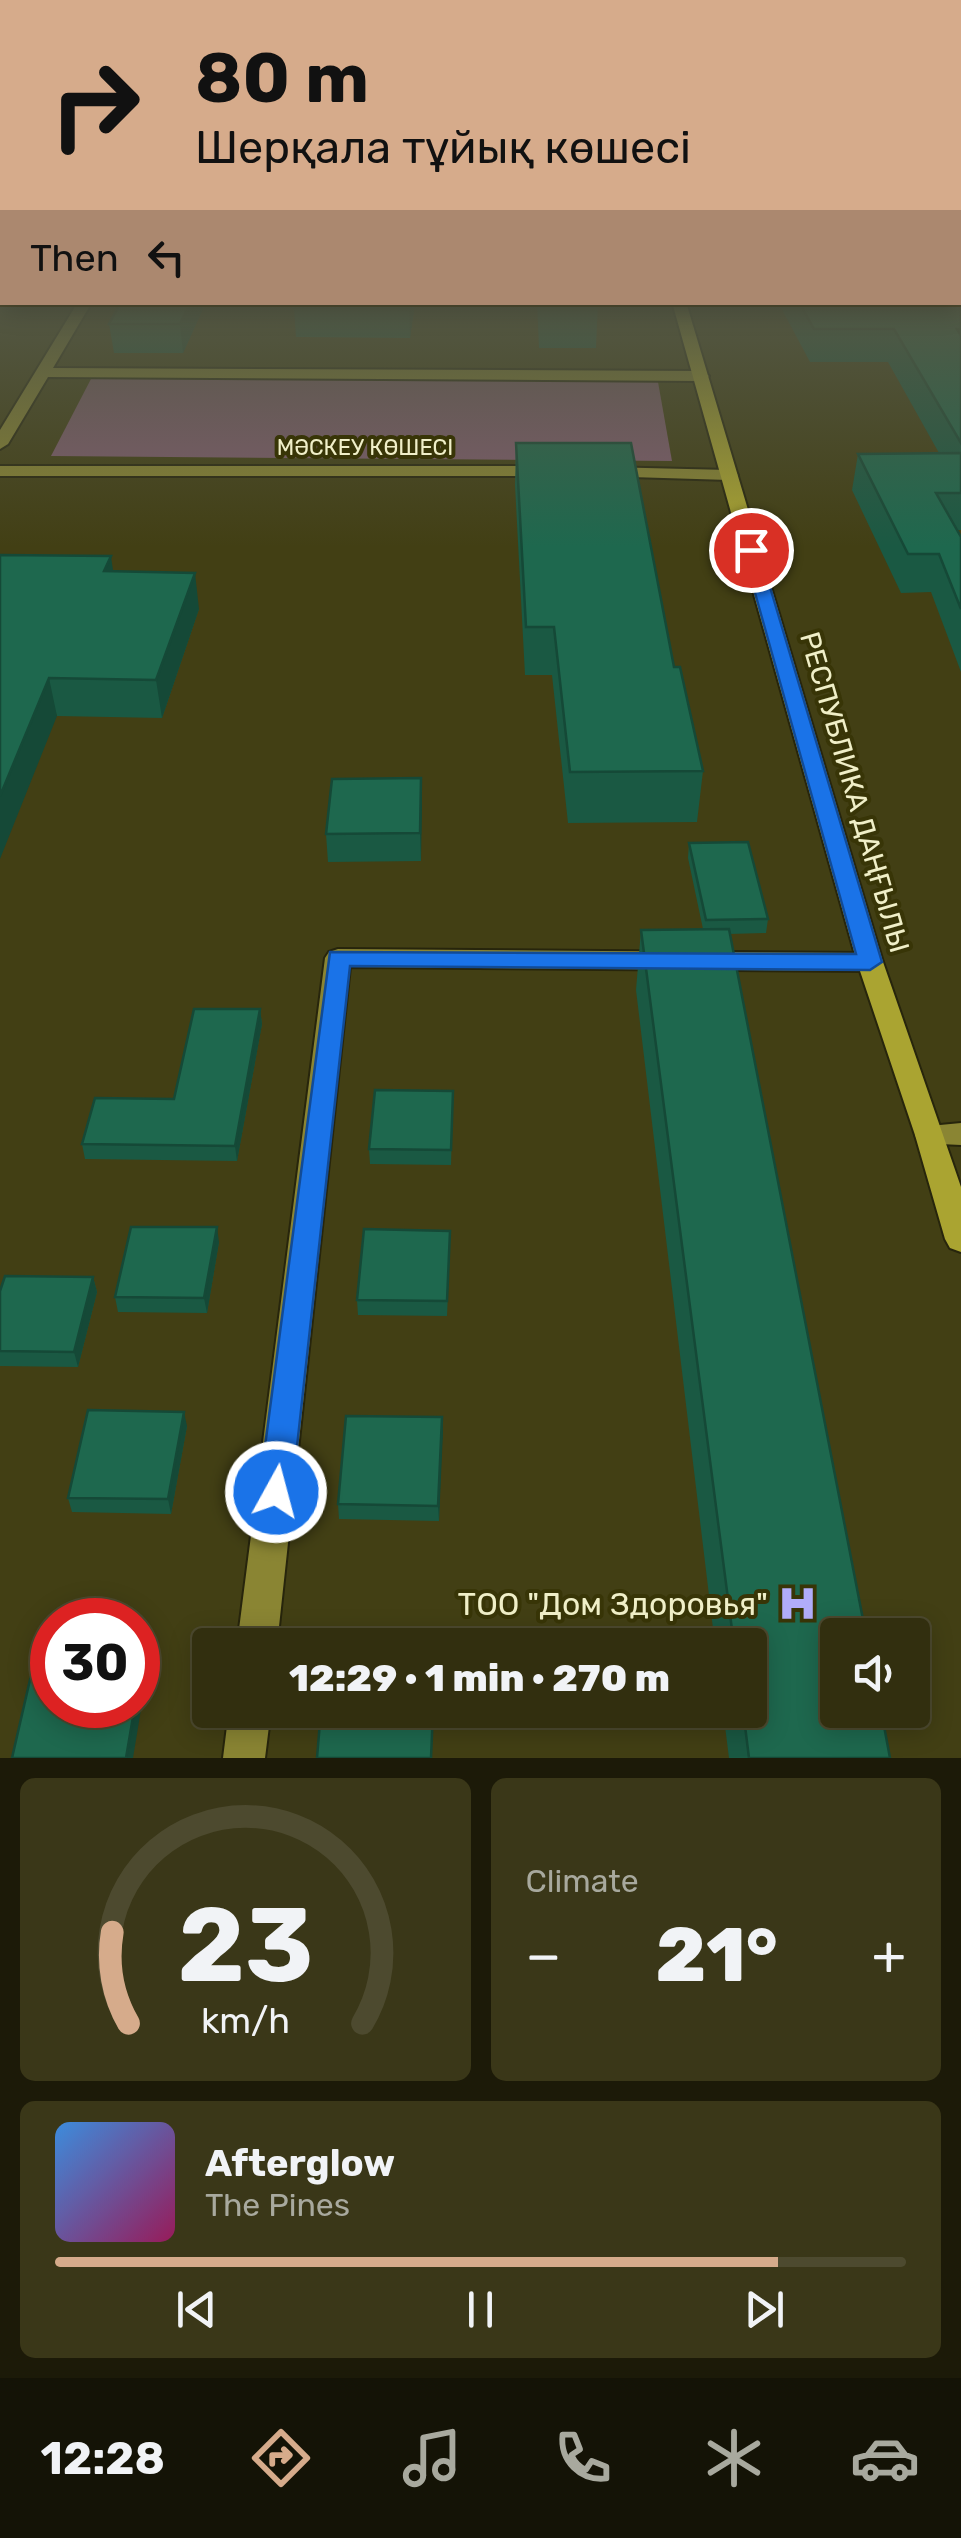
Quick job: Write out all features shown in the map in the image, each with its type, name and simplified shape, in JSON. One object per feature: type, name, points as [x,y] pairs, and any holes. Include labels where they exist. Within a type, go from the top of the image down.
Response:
[{"type":"main road","name":"РЕСПУБЛИКА ДАҢҒЫЛЫ","points":[[703,383],[870,962],[930,1135],[961,1239]]},
{"type":"street","points":[[0,444],[7,419],[35,383]]},
{"type":"street","name":"МӘСКЕУ КӨШЕСІ","points":[[0,471],[436,468],[573,472]]},
{"type":"street","points":[[592,472],[729,475]]},
{"type":"street","points":[[260,1628],[338,958],[870,962]]},
{"type":"street","points":[[930,1135],[961,1134]]},
{"type":"street","points":[[244,1758],[248,1728]]},
{"type":"shaded area","points":[[89,383],[658,383],[672,461],[51,456]]},
{"type":"building","points":[[926,383],[961,383],[961,443]]},
{"type":"building","points":[[516,443],[631,443],[674,667],[680,667],[703,771],[570,772],[554,627],[526,627]]},
{"type":"building","points":[[961,453],[961,493],[936,493],[961,537],[961,609],[939,554],[908,554],[858,454]]},
{"type":"building","points":[[0,555],[111,556],[104,571],[195,573],[156,680],[49,678],[0,796]]},
{"type":"building","points":[[421,778],[420,833],[326,834],[332,779]]},
{"type":"building","points":[[748,842],[768,919],[706,920],[689,843]]},
{"type":"building","points":[[729,929],[863,1618],[820,1618],[820,1728],[884,1728],[890,1758],[749,1758],[745,1728],[767,1728],[767,1628],[732,1628],[641,930]]},
{"type":"building","points":[[194,1009],[260,1009],[235,1146],[82,1144],[95,1098],[174,1099]]},
{"type":"building","points":[[375,1090],[453,1091],[451,1150],[369,1149]]},
{"type":"building","points":[[131,1227],[217,1227],[204,1298],[115,1297]]},
{"type":"building","points":[[364,1229],[450,1231],[447,1301],[357,1300]]},
{"type":"building","points":[[5,1276],[93,1277],[74,1352],[0,1351],[0,1291]]},
{"type":"building","points":[[88,1410],[184,1412],[168,1499],[68,1498]]},
{"type":"building","points":[[346,1416],[442,1417],[438,1506],[338,1504]]},
{"type":"building","points":[[30,1680],[30,1728],[131,1728],[126,1758],[12,1758]]},
{"type":"building","points":[[320,1728],[432,1728],[431,1758],[317,1758]]},
{"type":"place","name":"ТОО \"Дом Здоровья\"","points":[[798,1604]]},
{"type":"route","points":[[276,1492],[338,958],[870,962],[751,550]]}]
